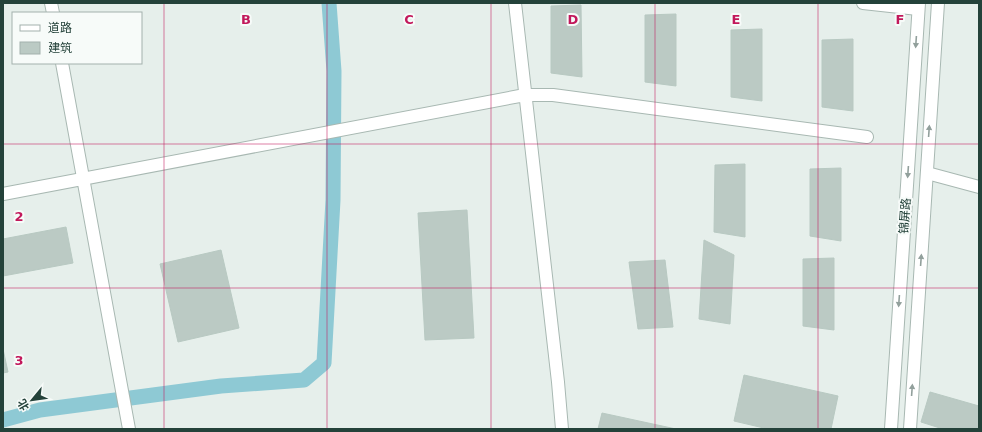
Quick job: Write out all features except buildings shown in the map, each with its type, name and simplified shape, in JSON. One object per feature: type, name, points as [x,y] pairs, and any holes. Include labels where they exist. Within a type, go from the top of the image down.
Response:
[{"type":"street","points":[[515,3],[562,429]]},
{"type":"street","points":[[863,3],[919,6]]},
{"type":"street","name":"锦屏路","points":[[910,429],[938,3]]},
{"type":"street","name":"锦屏路","points":[[891,429],[919,6]]},
{"type":"street","points":[[62,64],[129,429]]},
{"type":"street","points":[[3,194],[525,95],[553,95],[867,137]]},
{"type":"street","points":[[926,173],[979,187]]},
{"type":"waterway","points":[[3,420],[40,410],[221,386],[304,380],[324,363],[333,200],[334,71],[329,3]]}]
